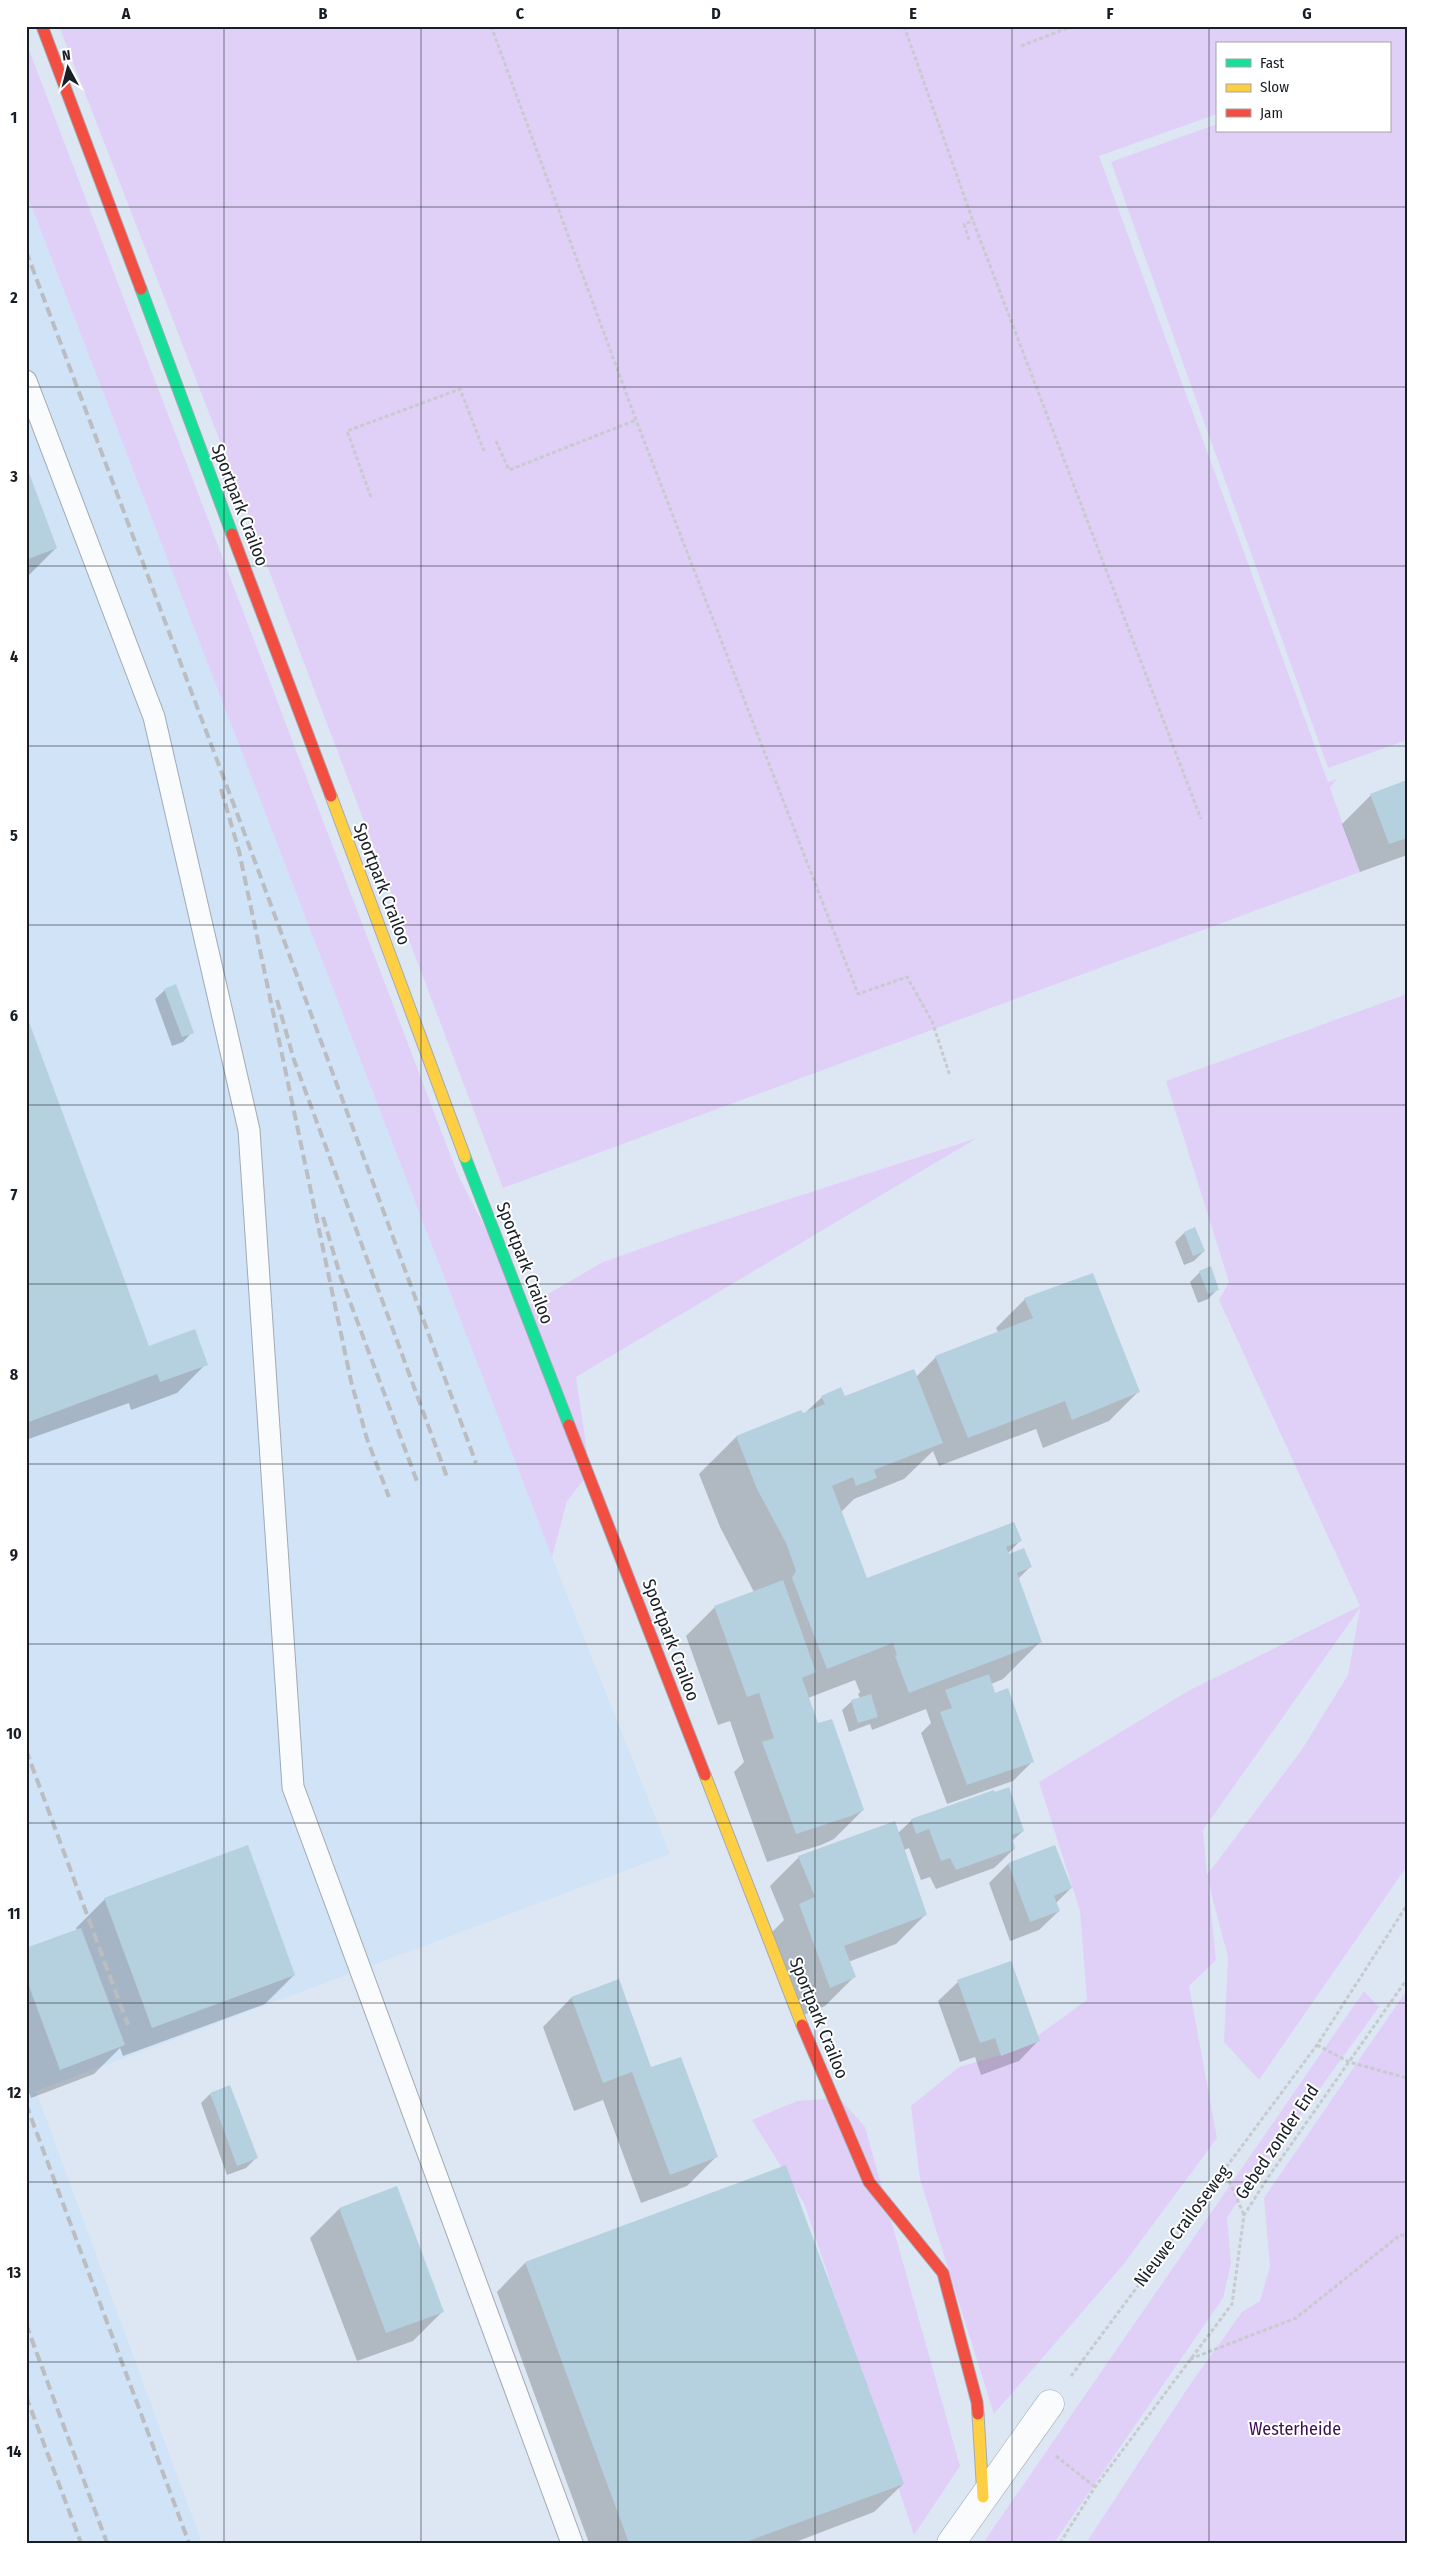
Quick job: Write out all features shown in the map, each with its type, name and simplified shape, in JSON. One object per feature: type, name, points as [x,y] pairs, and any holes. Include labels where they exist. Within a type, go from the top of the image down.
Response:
[{"type":"street","name":"Sportpark Crailoo","points":[[42,26],[497,1241],[817,2062],[869,2182],[943,2272],[977,2402],[983,2497]]},
{"type":"street","points":[[951,2543],[1050,2404]]},
{"type":"lane","points":[[26,381],[154,717],[249,1130],[292,1787],[572,2543]]},
{"type":"path","points":[[491,26],[636,420],[858,994],[907,978],[932,1021],[950,1076]]},
{"type":"path","points":[[904,26],[973,221],[1201,819]]},
{"type":"path","points":[[1021,46],[1073,26]]},
{"type":"path","points":[[969,240],[964,224],[973,221]]},
{"type":"path","points":[[370,496],[347,431],[460,389],[484,451]]},
{"type":"path","points":[[496,441],[509,470],[636,420]]},
{"type":"path","name":"Nieuwe Crailoseweg","points":[[1050,2404],[1317,2044],[1407,1905]]},
{"type":"path","name":"Gebed zonder End","points":[[1060,2543],[1095,2487],[1232,2304],[1244,2215],[1407,1979]]},
{"type":"path","points":[[1317,2044],[1349,2062],[1407,2078]]},
{"type":"path","points":[[1224,2169],[1244,2215]]},
{"type":"path","points":[[1190,2360],[1296,2318],[1400,2235],[1407,2235]]},
{"type":"path","points":[[1028,2434],[1095,2487]]},
{"type":"shaded area","points":[[26,192],[552,1557],[670,1854],[36,2091],[202,2543],[26,2543]]},
{"type":"green space","points":[[59,26],[1407,26],[1407,740],[1328,768],[1111,162],[1216,124],[1216,132],[1390,132],[1390,42],[1216,42],[1216,114],[1099,156],[1328,782],[1337,779],[1330,788],[1360,872],[503,1188],[221,444]]},
{"type":"green space","points":[[26,42],[458,1175],[526,1307],[603,1262],[685,1233],[977,1138],[576,1377],[590,1472],[567,1501],[552,1557],[26,192]]},
{"type":"green space","points":[[1407,994],[1407,1866],[1259,2080],[1224,2042],[1228,1957],[1208,1881],[1216,1960],[1189,1986],[1217,2138],[1123,2265],[994,2414],[920,2179],[911,2106],[959,2067],[1018,2050],[1087,2000],[1080,1911],[1039,1782],[1188,1691],[1360,1606],[1219,1300],[1229,1282],[1166,1081]],"holes":[[[1360,1608],[1348,1675],[1301,1751],[1207,1875],[1203,1830]]]},
{"type":"green space","name":"Westerheide","points":[[1407,1990],[1407,2543],[1086,2543],[1189,2386],[1242,2312],[1260,2301],[1270,2267],[1264,2198]]},
{"type":"green space","points":[[1364,1991],[1379,2007],[1227,2217],[1231,2264],[1223,2298],[1054,2543],[983,2543]]},
{"type":"green space","points":[[839,2098],[865,2127],[960,2466],[914,2535],[804,2203],[752,2120],[797,2101]]},
{"type":"building","points":[[26,465],[57,548],[26,560]]},
{"type":"building","points":[[1407,780],[1407,838],[1389,844],[1370,794]]},
{"type":"building","points":[[176,984],[194,1033],[182,1037],[164,989]]},
{"type":"building","points":[[26,1014],[149,1346],[195,1329],[208,1365],[160,1382],[157,1374],[26,1423]]},
{"type":"building","points":[[1195,1227],[1205,1251],[1193,1256],[1184,1232]]},
{"type":"building","points":[[1211,1266],[1219,1290],[1208,1294],[1199,1271]]},
{"type":"building","points":[[1093,1273],[1140,1392],[1072,1420],[1065,1401],[968,1438],[935,1356],[1033,1318],[1024,1298]]},
{"type":"building","points":[[914,1369],[943,1443],[874,1470],[877,1478],[856,1486],[853,1477],[832,1486],[867,1578],[1014,1522],[1022,1541],[1006,1547],[1009,1554],[1024,1548],[1032,1567],[1017,1573],[1042,1642],[909,1693],[895,1656],[897,1655],[893,1643],[827,1669],[792,1578],[796,1571],[786,1543],[757,1489],[736,1436],[801,1410],[803,1413],[825,1404],[821,1396],[841,1387],[845,1396]]},
{"type":"building","points":[[783,1580],[816,1672],[802,1678],[818,1723],[832,1719],[864,1810],[796,1834],[762,1742],[774,1738],[759,1693],[747,1697],[714,1606]]},
{"type":"building","points":[[989,1674],[995,1693],[1008,1688],[1034,1762],[967,1785],[940,1712],[952,1708],[945,1690]]},
{"type":"building","points":[[871,1694],[878,1717],[858,1723],[851,1700]]},
{"type":"building","points":[[1009,1787],[1024,1831],[1012,1835],[1015,1849],[956,1870],[950,1858],[941,1861],[929,1829],[916,1834],[911,1819],[994,1790],[995,1792]]},
{"type":"building","points":[[895,1821],[927,1915],[844,1946],[856,1977],[830,1988],[799,1904],[815,1897],[798,1856]]},
{"type":"building","points":[[248,1845],[295,1975],[152,2028],[104,1898]]},
{"type":"building","points":[[1055,1845],[1072,1888],[1054,1896],[1060,1911],[1030,1922],[1008,1863]]},
{"type":"building","points":[[81,1928],[125,2045],[60,2070],[26,1978],[26,1948]]},
{"type":"building","points":[[1011,1961],[1040,2041],[1001,2056],[995,2038],[980,2043],[957,1980]]},
{"type":"building","points":[[619,1979],[651,2067],[681,2057],[718,2157],[670,2175],[632,2072],[603,2083],[571,1997]]},
{"type":"building","points":[[230,2085],[258,2158],[237,2166],[210,2093]]},
{"type":"building","points":[[786,2165],[904,2484],[743,2543],[629,2543],[525,2262]]},
{"type":"building","points":[[397,2186],[444,2312],[386,2333],[339,2208]]},
{"type":"railway","points":[[26,251],[250,848],[476,1463]]},
{"type":"railway","points":[[221,789],[239,851],[351,1381],[367,1439],[389,1497]]},
{"type":"railway","points":[[277,1000],[294,1060],[447,1477]]},
{"type":"railway","points":[[323,1217],[340,1275],[418,1484]]},
{"type":"railway","points":[[26,1750],[128,2025]]},
{"type":"railway","points":[[26,2104],[189,2543]]},
{"type":"railway","points":[[26,2324],[107,2543]]},
{"type":"railway","points":[[26,2396],[81,2543]]},
{"type":"traffic: fast","points":[[141,289],[232,534]]},
{"type":"traffic: fast","points":[[465,1157],[569,1425]]},
{"type":"traffic: slow","points":[[331,796],[465,1157]]},
{"type":"traffic: slow","points":[[705,1775],[802,2025]]},
{"type":"traffic: slow","points":[[978,2414],[983,2497]]},
{"type":"traffic: jam","points":[[42,26],[141,289]]},
{"type":"traffic: jam","points":[[232,534],[331,796]]},
{"type":"traffic: jam","points":[[569,1425],[705,1775]]},
{"type":"traffic: jam","points":[[802,2025],[869,2182],[943,2273],[977,2402],[978,2414]]}]
